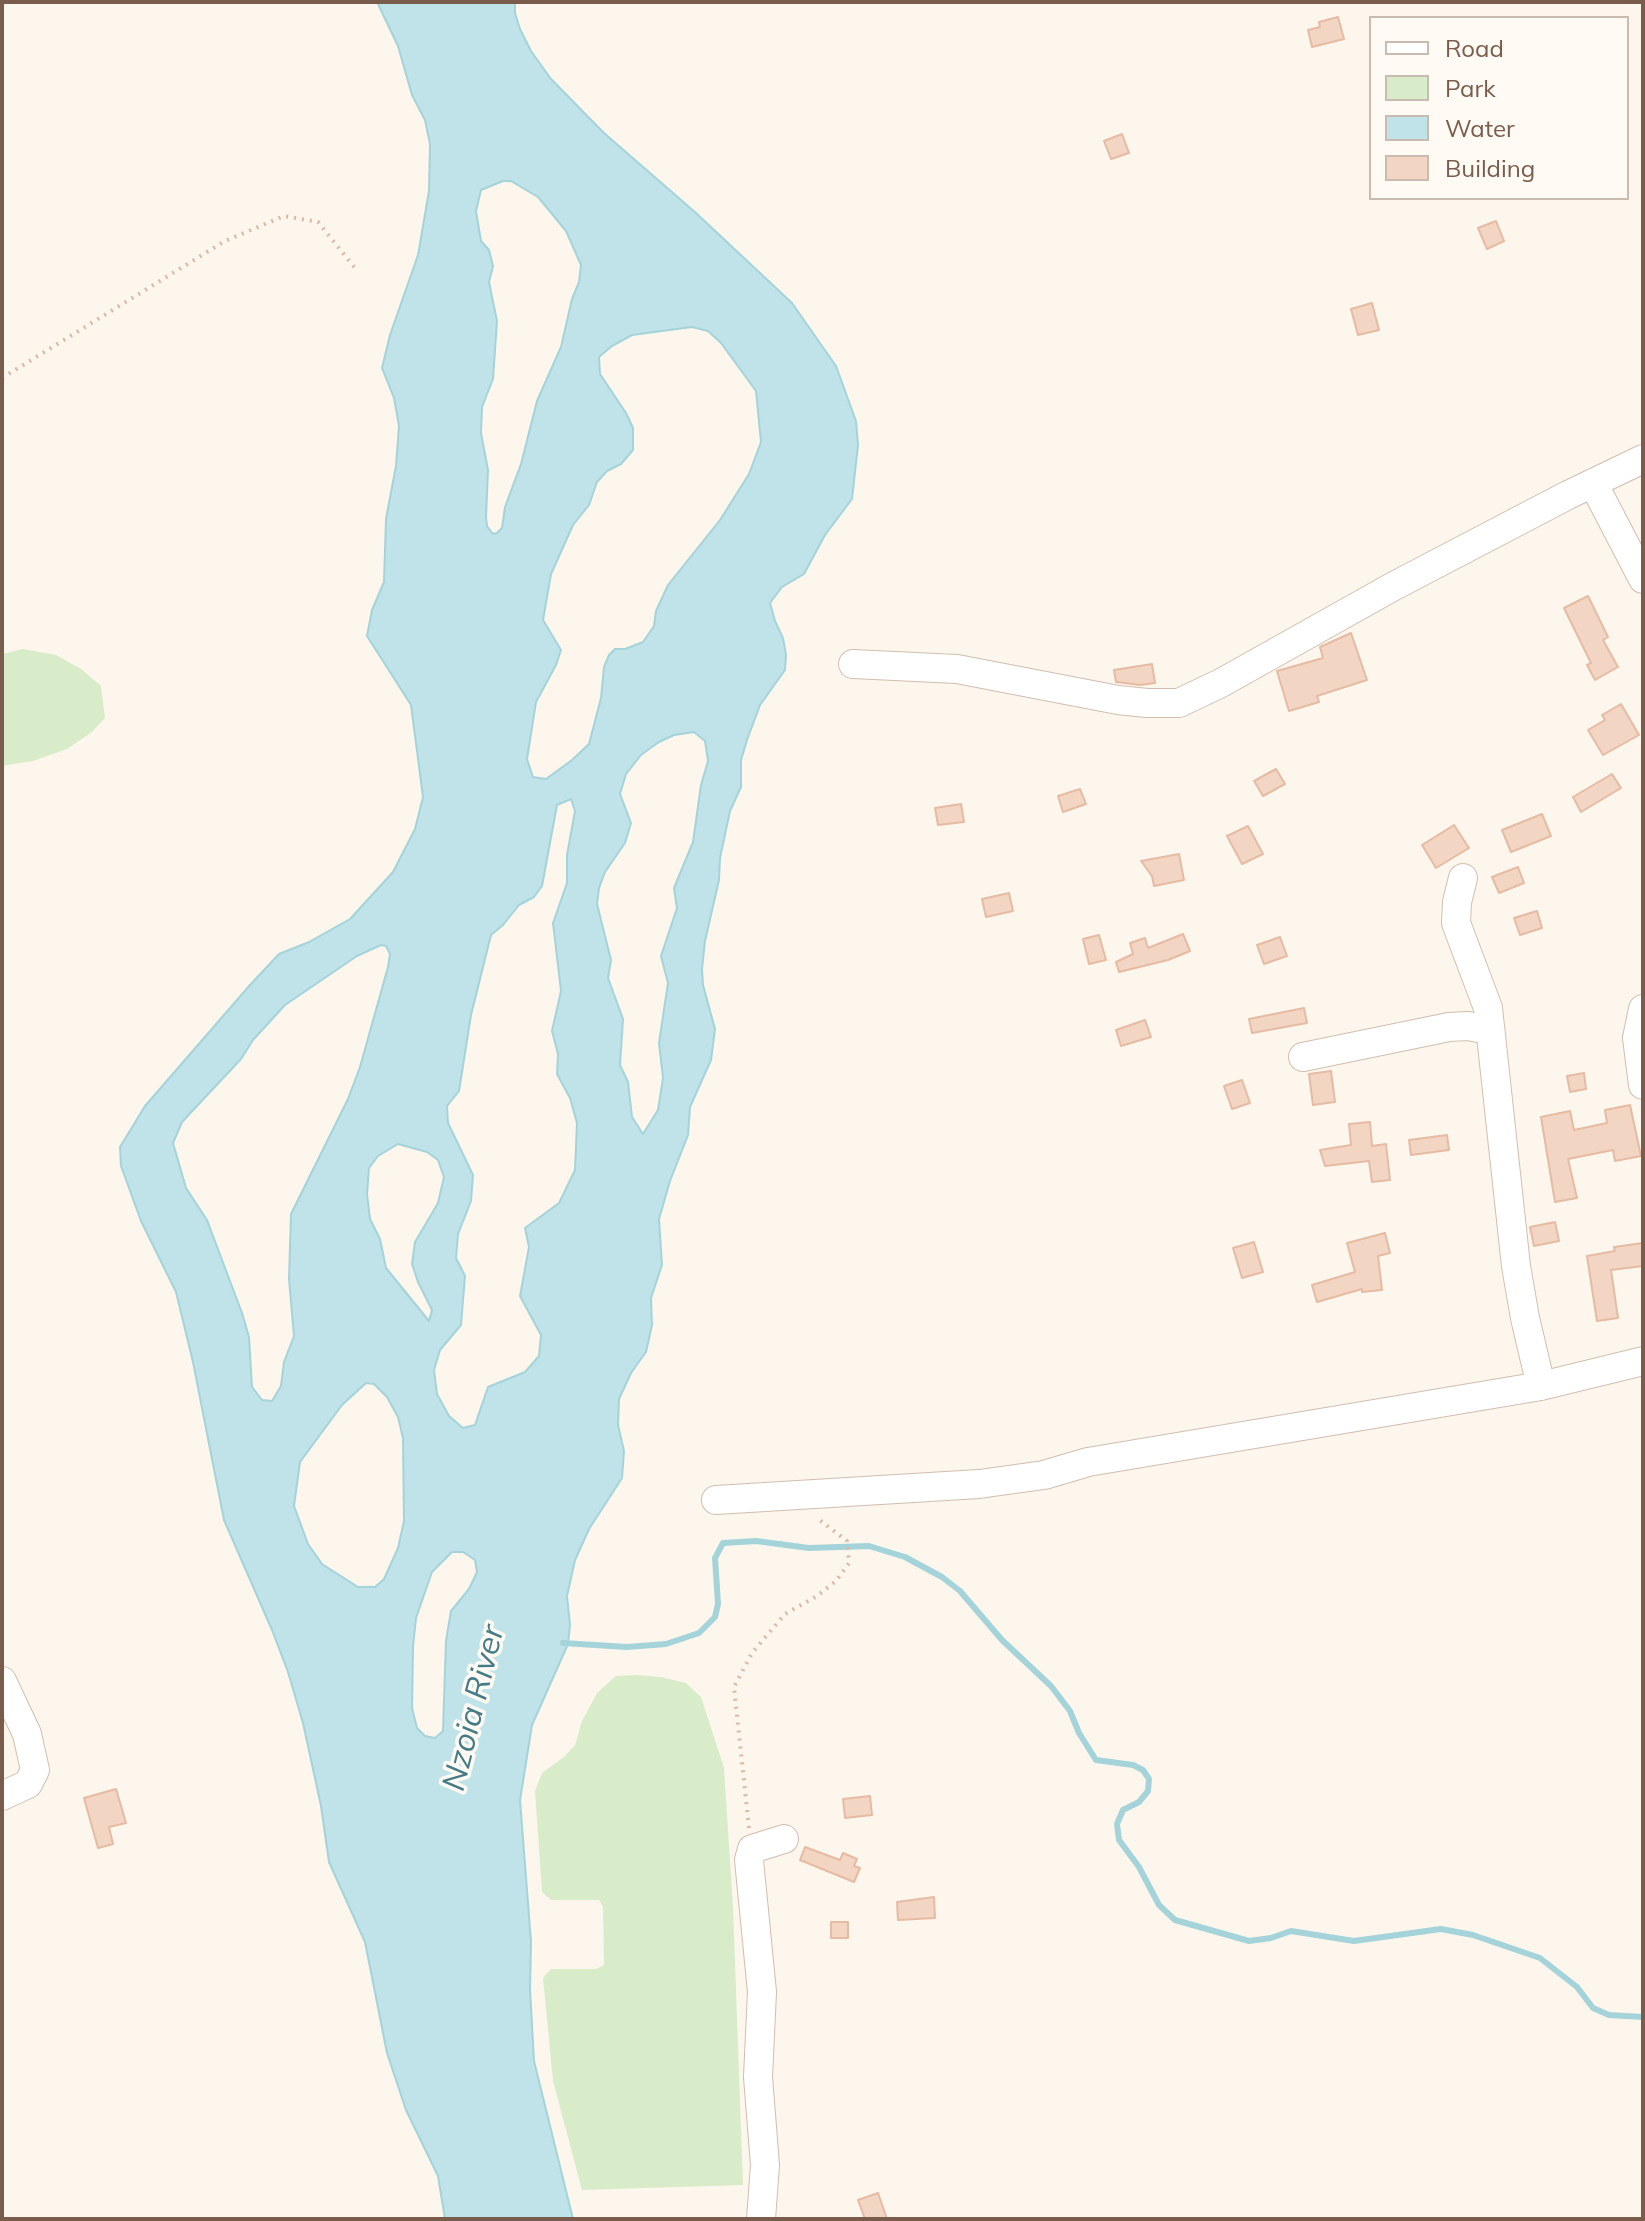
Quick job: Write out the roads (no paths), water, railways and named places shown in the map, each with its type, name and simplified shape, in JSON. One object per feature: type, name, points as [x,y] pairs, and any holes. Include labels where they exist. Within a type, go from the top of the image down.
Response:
[{"type":"street","points":[[853,664],[957,669],[1118,700],[1179,703],[1221,683],[1394,586],[1643,459]]},
{"type":"street","points":[[1593,483],[1643,579]]},
{"type":"street","points":[[1463,878],[1456,923],[1486,999],[1516,1266],[1541,1386]]},
{"type":"street","points":[[1643,1009],[1637,1038],[1643,1085]]},
{"type":"street","points":[[1303,1057],[1449,1027],[1468,1026],[1489,1030]]},
{"type":"street","points":[[716,1500],[979,1484],[1044,1475],[1088,1462],[1541,1386],[1643,1361]]},
{"type":"street","points":[[2,1681],[27,1734],[35,1770],[28,1784],[2,1796]]},
{"type":"street","points":[[761,2219],[765,2165],[758,2077],[761,1959],[750,1877],[752,1849],[784,1839]]},
{"type":"water","name":"Nzoia River","points":[[377,2],[515,2],[520,29],[551,79],[604,133],[792,303],[836,366],[856,421],[858,445],[852,499],[825,535],[804,574],[782,587],[770,603],[783,638],[785,670],[760,705],[747,740],[741,760],[741,787],[730,811],[720,858],[719,880],[702,969],[703,985],[715,1029],[711,1060],[690,1107],[688,1135],[659,1219],[662,1265],[651,1298],[652,1325],[646,1352],[631,1373],[619,1399],[618,1425],[624,1451],[622,1478],[589,1529],[575,1560],[567,1596],[568,1644],[532,1725],[520,1800],[531,1942],[534,2061],[573,2219],[445,2219],[438,2176],[406,2110],[387,2053],[365,1942],[329,1862],[321,1806],[288,1672],[224,1520],[176,1292],[141,1221],[121,1166],[120,1147],[145,1106],[250,985],[279,954],[309,942],[350,919],[393,872],[415,829],[423,797],[411,705],[367,636],[372,610],[384,582],[386,519],[396,466],[399,426],[394,398],[382,368],[418,255],[429,191],[430,144],[425,120],[412,95],[398,46]],"holes":[[[511,181],[538,197],[566,231],[581,265],[561,347],[537,401],[521,464],[505,507],[502,528],[493,534],[487,526],[488,470],[481,433],[482,407],[493,379],[497,321],[489,282],[493,266],[489,250],[481,241],[476,211],[481,190]],[[692,327],[708,331],[721,343],[756,391],[761,442],[749,474],[720,520],[668,585],[656,611],[654,626],[643,642],[625,649],[615,649],[609,655],[589,744],[546,779],[533,777],[527,759],[536,702],[561,650],[543,620],[551,574],[573,525],[589,505],[597,482],[607,471],[621,464],[633,450],[633,428],[600,374],[599,357],[632,335]],[[694,732],[705,741],[708,761],[701,785],[693,842],[674,888],[677,908],[661,956],[668,983],[659,1043],[663,1078],[658,1110],[643,1134],[632,1117],[628,1082],[620,1065],[623,1019],[608,978],[611,960],[597,904],[605,872],[625,843],[631,823],[620,794],[626,774],[641,755],[674,735]],[[571,799],[575,811],[567,855],[567,883],[553,923],[561,991],[552,1031],[558,1054],[557,1074],[570,1098],[577,1123],[575,1170],[559,1203],[525,1228],[529,1247],[520,1296],[541,1335],[539,1356],[525,1372],[488,1387],[475,1425],[463,1428],[449,1416],[437,1394],[434,1370],[440,1350],[461,1325],[465,1276],[456,1258],[458,1234],[471,1201],[473,1175],[448,1123],[447,1106],[459,1091],[471,1015],[491,935],[542,886],[557,805]],[[381,945],[386,946],[390,954],[388,967],[360,1067],[348,1099],[291,1214],[289,1279],[294,1336],[284,1362],[281,1386],[272,1401],[262,1400],[252,1387],[249,1337],[242,1313],[207,1220],[186,1188],[173,1143],[182,1122],[241,1059],[253,1040],[285,1005],[357,956]],[[398,1144],[427,1152],[438,1160],[444,1177],[438,1203],[415,1242],[412,1264],[432,1310],[429,1321],[386,1268],[380,1239],[370,1219],[367,1194],[369,1168],[378,1156]],[[366,1383],[374,1384],[387,1397],[398,1417],[403,1438],[404,1521],[398,1548],[384,1579],[375,1587],[358,1587],[322,1564],[308,1544],[294,1506],[300,1462],[342,1405]],[[452,1552],[463,1552],[475,1560],[477,1572],[469,1589],[451,1611],[446,1641],[443,1731],[435,1738],[425,1736],[417,1728],[412,1708],[416,1618],[432,1572]]]},
{"type":"waterway","points":[[563,1643],[627,1647],[666,1644],[699,1633],[715,1617],[718,1604],[715,1558],[723,1543],[756,1541],[809,1548],[869,1546],[905,1557],[942,1577],[960,1591],[1002,1640],[1051,1686],[1070,1711],[1096,1760],[1133,1765],[1143,1770],[1149,1779],[1148,1791],[1139,1802],[1123,1810],[1117,1824],[1119,1840],[1139,1867],[1159,1905],[1175,1920],[1249,1941],[1291,1931],[1354,1941],[1441,1929],[1473,1935],[1540,1958],[1577,1987],[1593,2008],[1609,2015],[1643,2017]]}]
